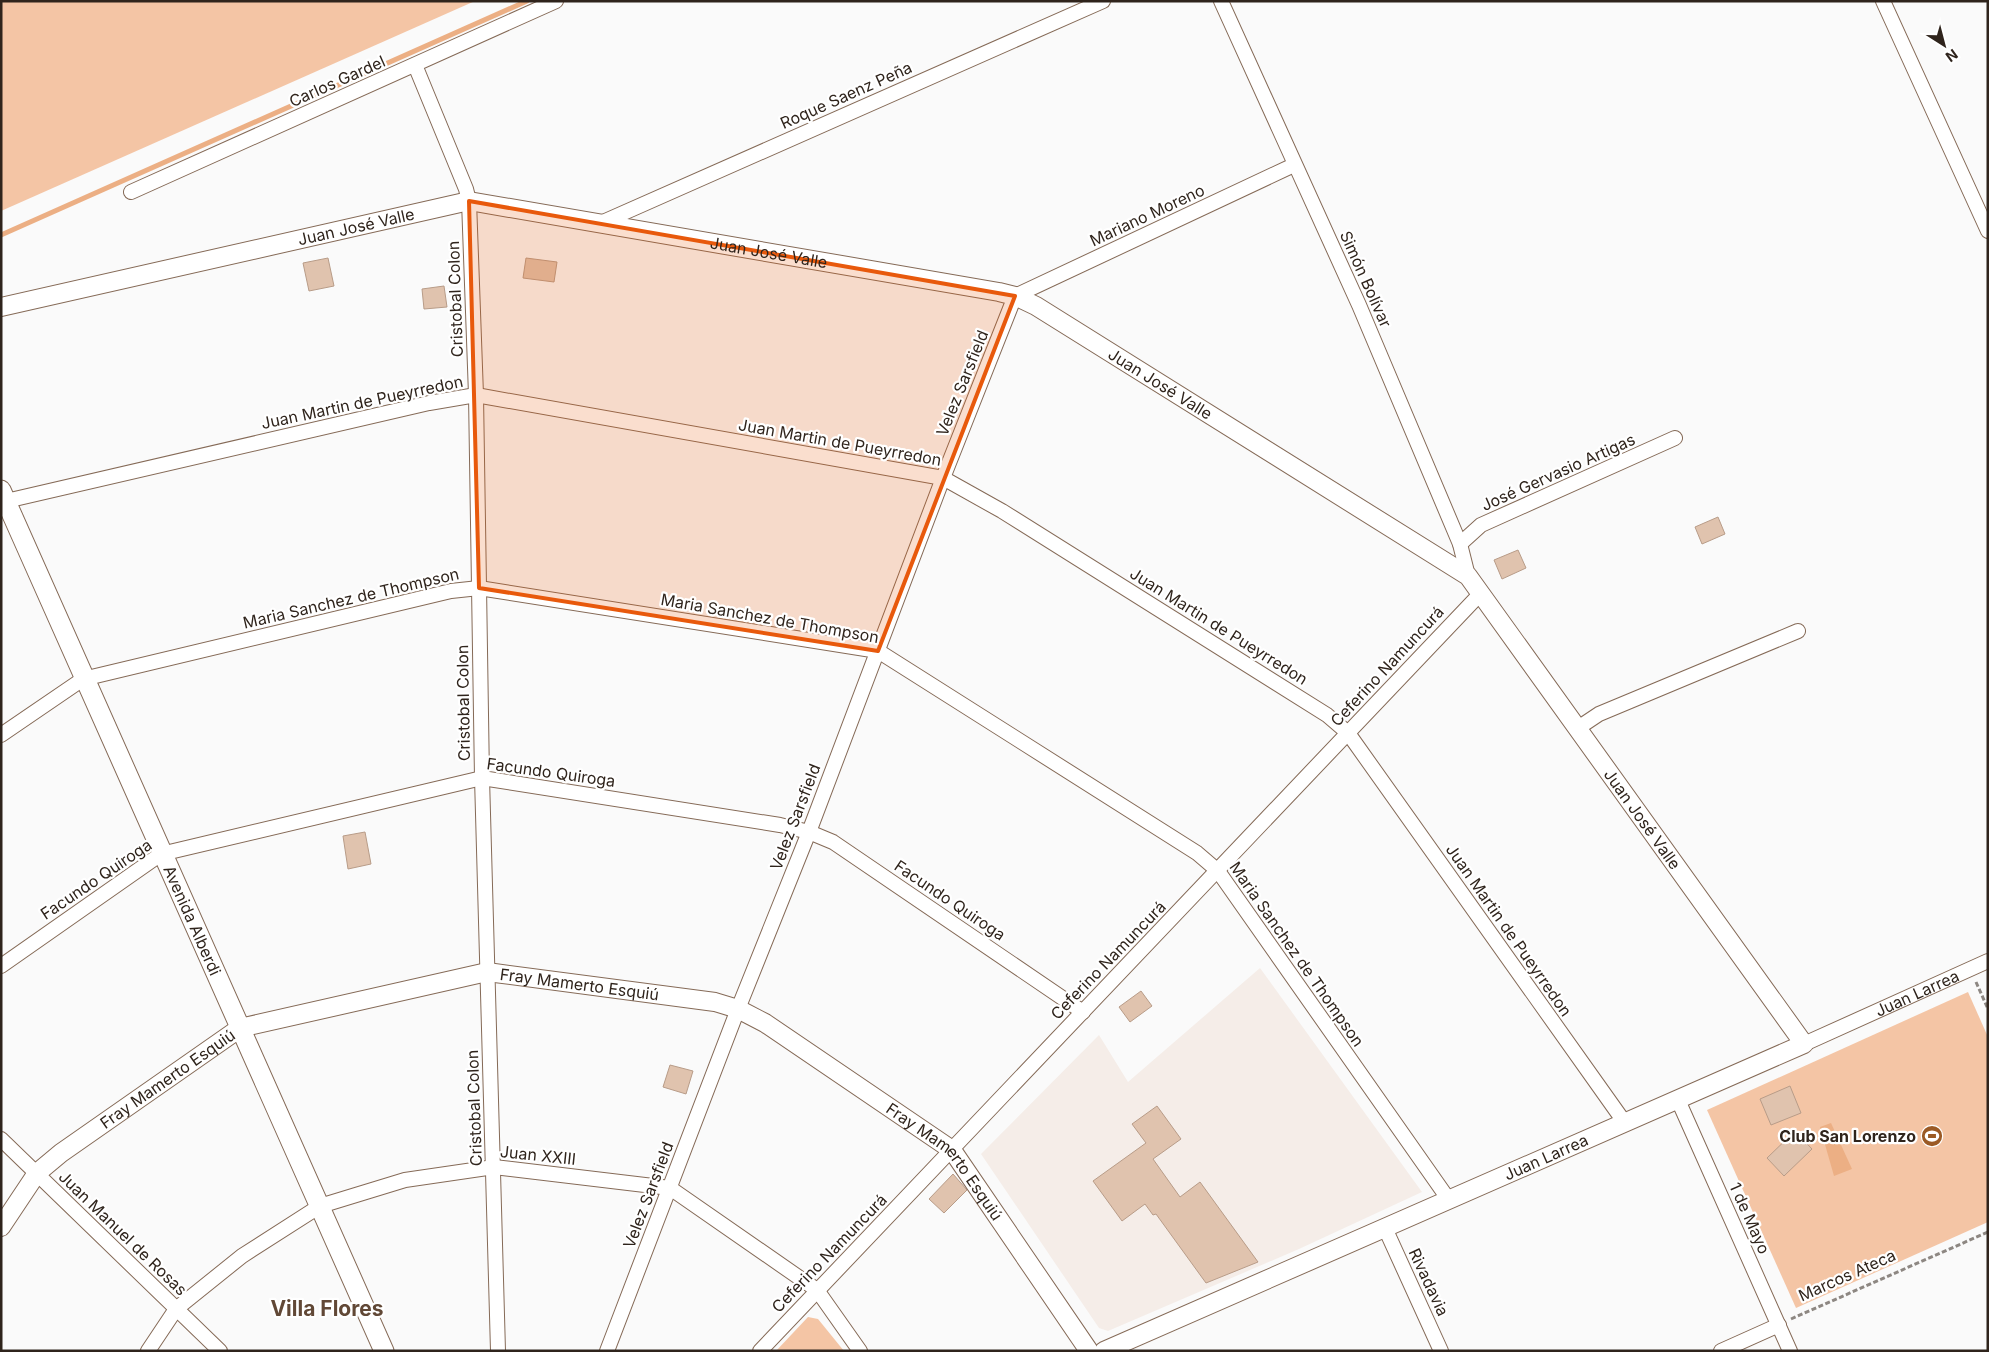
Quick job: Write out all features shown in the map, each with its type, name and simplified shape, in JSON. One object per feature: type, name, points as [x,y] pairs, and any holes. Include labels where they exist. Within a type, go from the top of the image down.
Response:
[{"type":"main road","name":"Avenida Alberdi","points":[[3,498],[384,1351]]},
{"type":"street","name":"Carlos Gardel","points":[[131,192],[556,1]]},
{"type":"street","name":"Roque Saenz Peña","points":[[603,222],[1103,1]]},
{"type":"street","name":"Simón Bolívar","points":[[1221,1],[1359,305],[1460,544],[1468,576]]},
{"type":"street","points":[[1883,1],[1988,232]]},
{"type":"street","name":"Cristobal Colon","points":[[415,65],[466,189],[469,201],[476,395],[482,778],[498,1351]]},
{"type":"street","name":"Mariano Moreno","points":[[1016,296],[1294,165]]},
{"type":"street","name":"Juan José Valle","points":[[1,307],[469,201],[603,222],[1016,296],[1036,306],[1468,576],[1804,1044]]},
{"type":"street","name":"Velez Sarsfield","points":[[607,1351],[738,1009],[809,832],[943,478],[1016,296]]},
{"type":"street","name":"Juan Martin de Pueyrredon","points":[[3,498],[476,395],[943,478],[1002,511],[1328,715],[1348,733],[1625,1123]]},
{"type":"street","name":"José Gervasio Artigas","points":[[1460,544],[1481,525],[1675,438]]},
{"type":"street","name":"Maria Sanchez de Thompson","points":[[1,735],[83,679],[451,591],[479,588],[878,651],[1197,853],[1218,871],[1450,1200]]},
{"type":"street","name":"Ceferino Namuncurá","points":[[760,1351],[1481,592]]},
{"type":"street","points":[[1578,728],[1599,714],[1798,631]]},
{"type":"street","name":"Facundo Quiroga","points":[[1,966],[161,854],[482,778],[780,825],[809,832],[833,842],[1083,1012]]},
{"type":"street","name":"Juan Larrea","points":[[1104,1351],[1678,1100],[1988,961]]},
{"type":"street","name":"Fray Mamerto Esquiú","points":[[1,1227],[37,1173],[61,1153],[240,1028],[487,972],[715,1002],[738,1009],[765,1023],[952,1150],[1089,1351]]},
{"type":"street","name":"1 de Mayo","points":[[1678,1100],[1790,1351]]},
{"type":"street","name":"Juan Manuel de Rosas","points":[[1,1140],[220,1351]]},
{"type":"street","name":"Juan XXIII","points":[[148,1351],[176,1309],[242,1256],[320,1206],[405,1180],[494,1167],[670,1188],[817,1290],[860,1351]]},
{"type":"street","name":"Rivadavia","points":[[1385,1228],[1441,1351]]},
{"type":"street","points":[[1721,1351],[1779,1325]]},
{"type":"path","points":[[1970,969],[1988,1009]]},
{"type":"path","name":"Marcos Ateca","points":[[1779,1325],[1988,1232]]},
{"type":"highlighted area","points":[[469,201],[1015,296],[878,651],[479,588]]},
{"type":"shaded area","points":[[1,1],[475,1],[1,211]]},
{"type":"shaded area","points":[[1260,968],[1422,1192],[1299,1249],[1108,1331],[1099,1328],[981,1154],[1099,1035],[1128,1082]]},
{"type":"shaded area","points":[[1968,992],[1988,1037],[1988,1222],[1796,1308],[1707,1110]]},
{"type":"shaded area","points":[[1831,1123],[1852,1169],[1834,1176],[1820,1127]]},
{"type":"shaded area","points":[[808,1317],[818,1319],[844,1351],[776,1351]]},
{"type":"building","points":[[328,258],[334,286],[309,291],[303,263]]},
{"type":"building","points":[[526,258],[557,262],[554,282],[523,278]]},
{"type":"building","points":[[444,286],[447,307],[424,309],[422,289]]},
{"type":"building","points":[[1718,517],[1725,534],[1702,544],[1695,527]]},
{"type":"building","points":[[1518,550],[1526,568],[1502,579],[1494,560]]},
{"type":"building","points":[[365,832],[371,864],[348,869],[343,836]]},
{"type":"building","points":[[1141,991],[1152,1006],[1130,1022],[1119,1007]]},
{"type":"building","points":[[670,1065],[693,1071],[686,1094],[663,1087]]},
{"type":"building","points":[[1790,1086],[1801,1113],[1771,1125],[1760,1099]]},
{"type":"building","points":[[1157,1106],[1181,1139],[1153,1159],[1180,1197],[1200,1182],[1258,1262],[1206,1283],[1156,1214],[1153,1215],[1145,1204],[1122,1221],[1093,1181],[1146,1143],[1132,1124]]},
{"type":"building","points":[[1795,1131],[1812,1149],[1784,1176],[1767,1158]]},
{"type":"building","points":[[953,1174],[967,1190],[944,1213],[929,1199]]},
{"type":"waterway","points":[[1,235],[527,1]]},
{"type":"place","name":"Club San Lorenzo","points":[[1932,1136]]},
{"type":"district","name":"Villa Flores","points":[[327,1308]]}]
